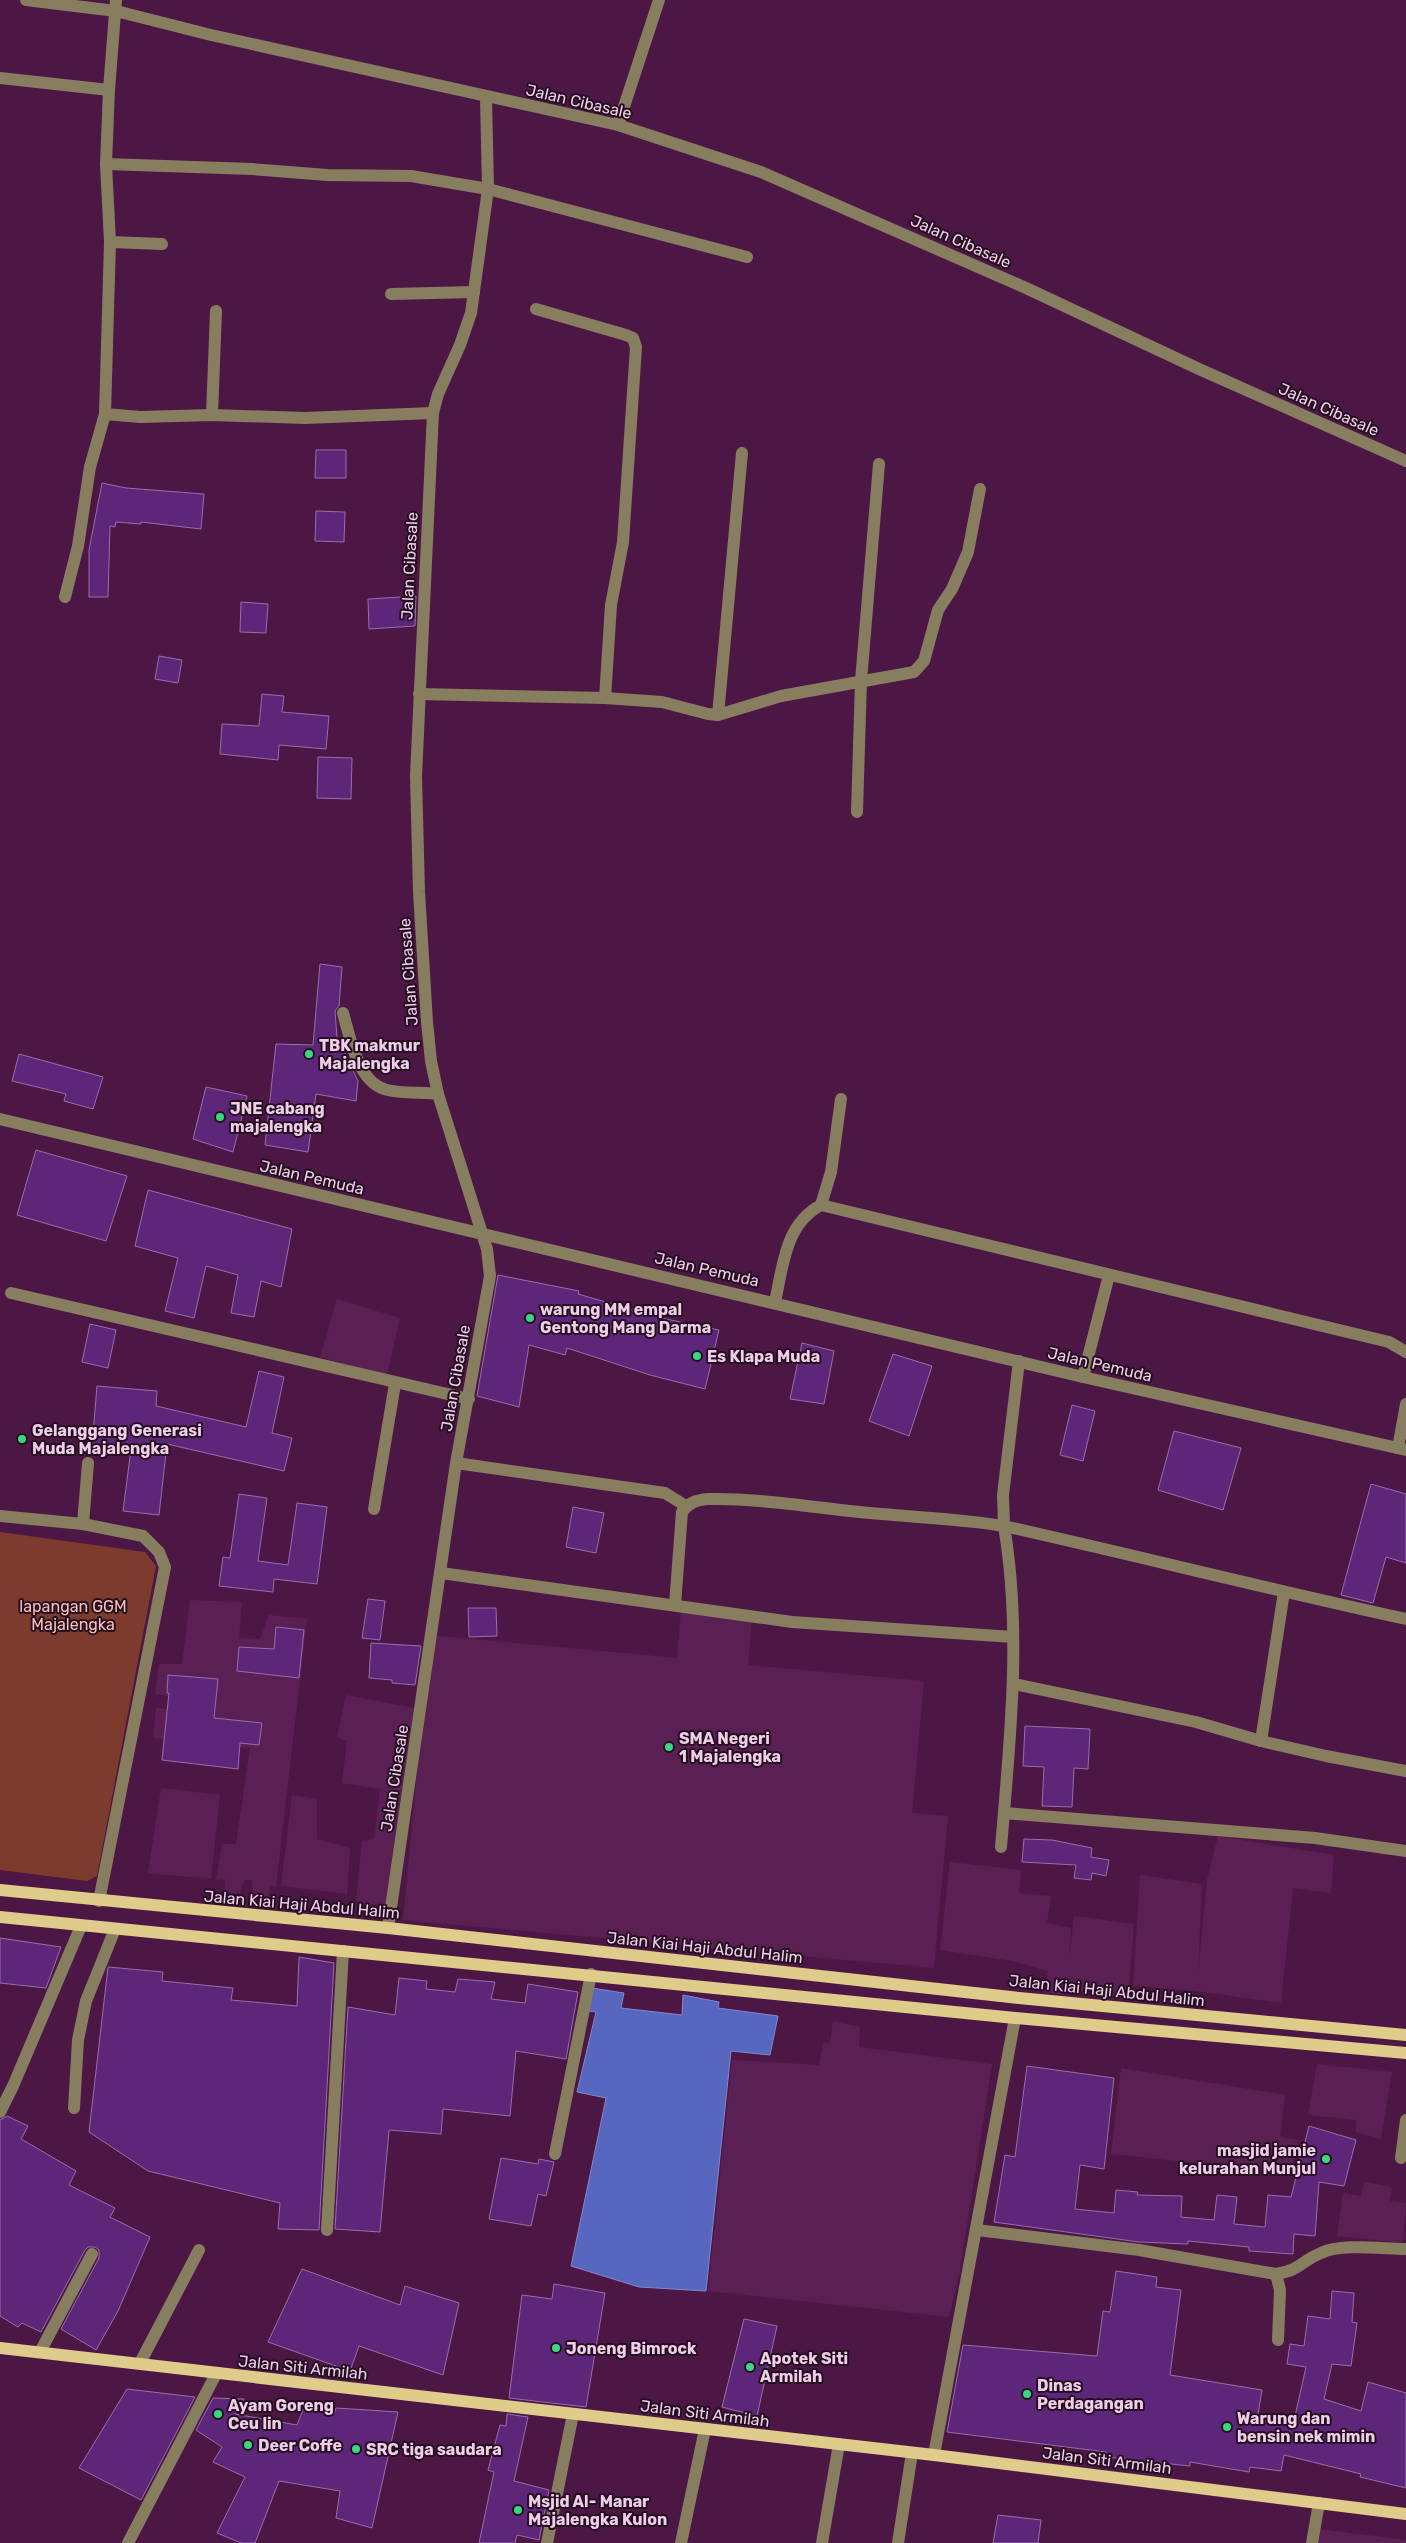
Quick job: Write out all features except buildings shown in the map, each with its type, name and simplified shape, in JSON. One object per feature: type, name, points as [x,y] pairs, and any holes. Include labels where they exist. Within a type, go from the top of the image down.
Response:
[{"type":"main road","name":"Jalan Kiai Haji Abdul Halim","points":[[0,1890],[388,1928],[1019,1998],[1406,2035]]},
{"type":"main road","points":[[0,1917],[591,1974],[1015,2018],[1406,2054]]},
{"type":"main road","name":"Jalan Siti Armilah","points":[[0,2348],[934,2455],[1406,2514]]},
{"type":"street","name":"Jalan Cibasale","points":[[26,0],[116,5],[211,35],[618,125],[761,172],[1026,288],[1199,369],[1406,461]]},
{"type":"street","points":[[618,125],[659,0]]},
{"type":"street","points":[[65,597],[78,546],[90,467],[105,414],[110,242],[106,164],[109,90],[116,5]]},
{"type":"street","points":[[0,78],[109,90]]},
{"type":"street","name":"Jalan Cibasale","points":[[388,1928],[456,1463],[490,1276],[487,1249],[480,1233],[438,1094],[431,1061],[419,892],[416,776],[433,413],[449,366],[466,330],[474,292],[488,189],[486,97]]},
{"type":"street","points":[[106,164],[252,169],[327,175],[410,176],[488,189],[747,257]]},
{"type":"street","points":[[110,242],[162,244]]},
{"type":"street","points":[[391,294],[474,292]]},
{"type":"street","points":[[536,309],[633,338],[636,347],[624,542],[611,605],[605,698]]},
{"type":"street","points":[[212,415],[216,311]]},
{"type":"street","points":[[105,414],[140,417],[212,415],[305,418],[433,413]]},
{"type":"street","points":[[718,715],[742,453]]},
{"type":"street","points":[[857,812],[861,681],[879,464]]},
{"type":"street","points":[[420,694],[605,698],[662,702],[718,715],[781,696],[861,681],[897,677],[920,668],[924,661],[938,610],[952,589],[968,552],[980,490]]},
{"type":"street","points":[[343,1013],[351,1042],[366,1076],[384,1089],[438,1094]]},
{"type":"street","points":[[821,1205],[831,1172],[841,1099]]},
{"type":"street","name":"Jalan Pemuda","points":[[0,1119],[775,1302],[1083,1377],[1402,1449]]},
{"type":"street","points":[[775,1302],[788,1245],[796,1227],[808,1212],[821,1205],[1390,1342],[1406,1352]]},
{"type":"street","points":[[1083,1377],[1109,1275]]},
{"type":"street","points":[[11,1293],[395,1384],[468,1399]]},
{"type":"street","points":[[1001,1846],[1014,1684],[1014,1603],[1002,1495],[1019,1361]]},
{"type":"street","points":[[374,1509],[395,1384]]},
{"type":"street","points":[[1402,1449],[1406,1404]]},
{"type":"street","points":[[83,1524],[88,1463]]},
{"type":"street","points":[[456,1463],[665,1493],[686,1506]]},
{"type":"street","points":[[675,1606],[682,1512],[692,1502],[706,1499],[959,1519],[1004,1526],[1406,1619]]},
{"type":"street","points":[[0,1516],[83,1524],[143,1536],[159,1552],[165,1567],[99,1901]]},
{"type":"street","points":[[441,1573],[792,1622],[1013,1637]]},
{"type":"street","points":[[1261,1741],[1284,1592]]},
{"type":"street","points":[[1014,1684],[1196,1722],[1261,1741],[1406,1771]]},
{"type":"street","points":[[1004,1813],[1315,1838],[1406,1851]]},
{"type":"street","points":[[0,2112],[13,2086],[81,1926]]},
{"type":"street","points":[[74,2108],[78,2040],[86,2001],[114,1929]]},
{"type":"street","points":[[327,2230],[343,1951]]},
{"type":"street","points":[[555,2154],[591,1974]]},
{"type":"street","points":[[934,2455],[1015,2018]]},
{"type":"street","points":[[1401,2158],[1406,2120]]},
{"type":"street","points":[[977,2230],[1139,2250],[1276,2274],[1294,2271],[1322,2252],[1343,2248],[1406,2249]]},
{"type":"street","points":[[140,2363],[199,2250]]},
{"type":"street","points":[[40,2352],[92,2254]]},
{"type":"street","points":[[1276,2274],[1280,2290],[1278,2340]]},
{"type":"street","points":[[128,2543],[216,2374]]},
{"type":"street","points":[[548,2543],[573,2414]]},
{"type":"street","points":[[681,2543],[705,2429]]},
{"type":"street","points":[[822,2543],[839,2444]]},
{"type":"street","points":[[898,2543],[912,2453]]},
{"type":"street","points":[[1312,2543],[1319,2503]]},
{"type":"shaded area","points":[[337,1299],[400,1318],[387,1376],[320,1357]]},
{"type":"shaded area","points":[[190,1600],[242,1602],[239,1638],[260,1639],[269,1615],[307,1619],[276,1887],[270,1885],[268,1897],[253,1895],[252,1880],[244,1880],[240,1894],[225,1892],[225,1879],[216,1880],[222,1844],[236,1844],[250,1748],[153,1738],[156,1708],[201,1711],[201,1701],[155,1694],[159,1664],[182,1664]]},
{"type":"shaded area","name":"SMA Negeri 1 Majalengka","points":[[681,1610],[752,1617],[748,1665],[924,1681],[912,1813],[948,1816],[934,1968],[403,1920],[430,1635],[677,1658]]},
{"type":"shaded area","points":[[346,1695],[414,1708],[385,1907],[356,1901],[362,1841],[374,1839],[380,1789],[342,1783],[347,1741],[337,1737]]},
{"type":"shaded area","points":[[161,1788],[220,1795],[211,1879],[148,1873]]},
{"type":"shaded area","points":[[292,1795],[317,1799],[317,1839],[350,1848],[347,1894],[281,1886]]},
{"type":"shaded area","points":[[1218,1836],[1334,1855],[1331,1893],[1293,1888],[1281,2003],[1196,1991],[1133,1986],[1140,1875],[1202,1884],[1198,1972],[1207,1880]]},
{"type":"shaded area","points":[[950,1862],[1021,1870],[1019,1893],[1051,1896],[1047,1923],[1071,1928],[1069,1959],[1074,1916],[1134,1924],[1128,1997],[1066,1989],[1065,1995],[1044,1992],[1048,1971],[1012,1961],[940,1950]]},
{"type":"shaded area","points":[[833,2021],[860,2027],[859,2047],[992,2064],[960,2271],[949,2317],[708,2291],[732,2060],[819,2065],[823,2043],[830,2042]]},
{"type":"shaded area","points":[[1317,2064],[1392,2072],[1381,2139],[1356,2132],[1356,2120],[1308,2115]]},
{"type":"shaded area","points":[[1121,2068],[1285,2095],[1280,2137],[1299,2140],[1291,2173],[1111,2154]]},
{"type":"shaded area","points":[[1364,2182],[1392,2187],[1390,2201],[1406,2203],[1403,2243],[1337,2236],[1343,2193],[1361,2196]]},
{"type":"shaded area","points":[[1320,2529],[1406,2540],[1406,2543],[1317,2543]]},
{"type":"green space","name":"lapangan GGM Majalengka","points":[[0,1532],[145,1552],[156,1566],[97,1876],[87,1881],[0,1870]]},
{"type":"water","points":[[592,1988],[624,1993],[621,2008],[682,2015],[683,1995],[719,2002],[718,2008],[778,2016],[770,2055],[731,2051],[706,2291],[639,2287],[571,2266],[606,2098],[577,2092],[596,2012],[588,2011]]},
{"type":"place","name":"TBK makmur Majalengka","points":[[309,1054]]},
{"type":"place","name":"JNE cabang majalengka","points":[[220,1117]]},
{"type":"place","name":"warung MM empal Gentong Mang Darma","points":[[530,1318]]},
{"type":"place","name":"Es Klapa Muda","points":[[697,1356]]},
{"type":"place","name":"Gelanggang Generasi Muda Majalengka","points":[[22,1439]]},
{"type":"place","name":"SMA Negeri 1 Majalengka","points":[[669,1747]]},
{"type":"place","name":"masjid jamie kelurahan Munjul","points":[[1326,2159]]},
{"type":"place","name":"Joneng Bimrock","points":[[556,2348]]},
{"type":"place","name":"Apotek Siti Armilah","points":[[750,2367]]},
{"type":"place","name":"Dinas Perdagangan","points":[[1027,2394]]},
{"type":"place","name":"Ayam Goreng Ceu lin","points":[[218,2414]]},
{"type":"place","name":"Warung dan bensin nek mimin","points":[[1227,2427]]},
{"type":"place","name":"Deer Coffe","points":[[248,2445]]},
{"type":"place","name":"SRC tiga saudara","points":[[356,2449]]},
{"type":"place","name":"Msjid Al- Manar Majalengka Kulon","points":[[518,2510]]}]
